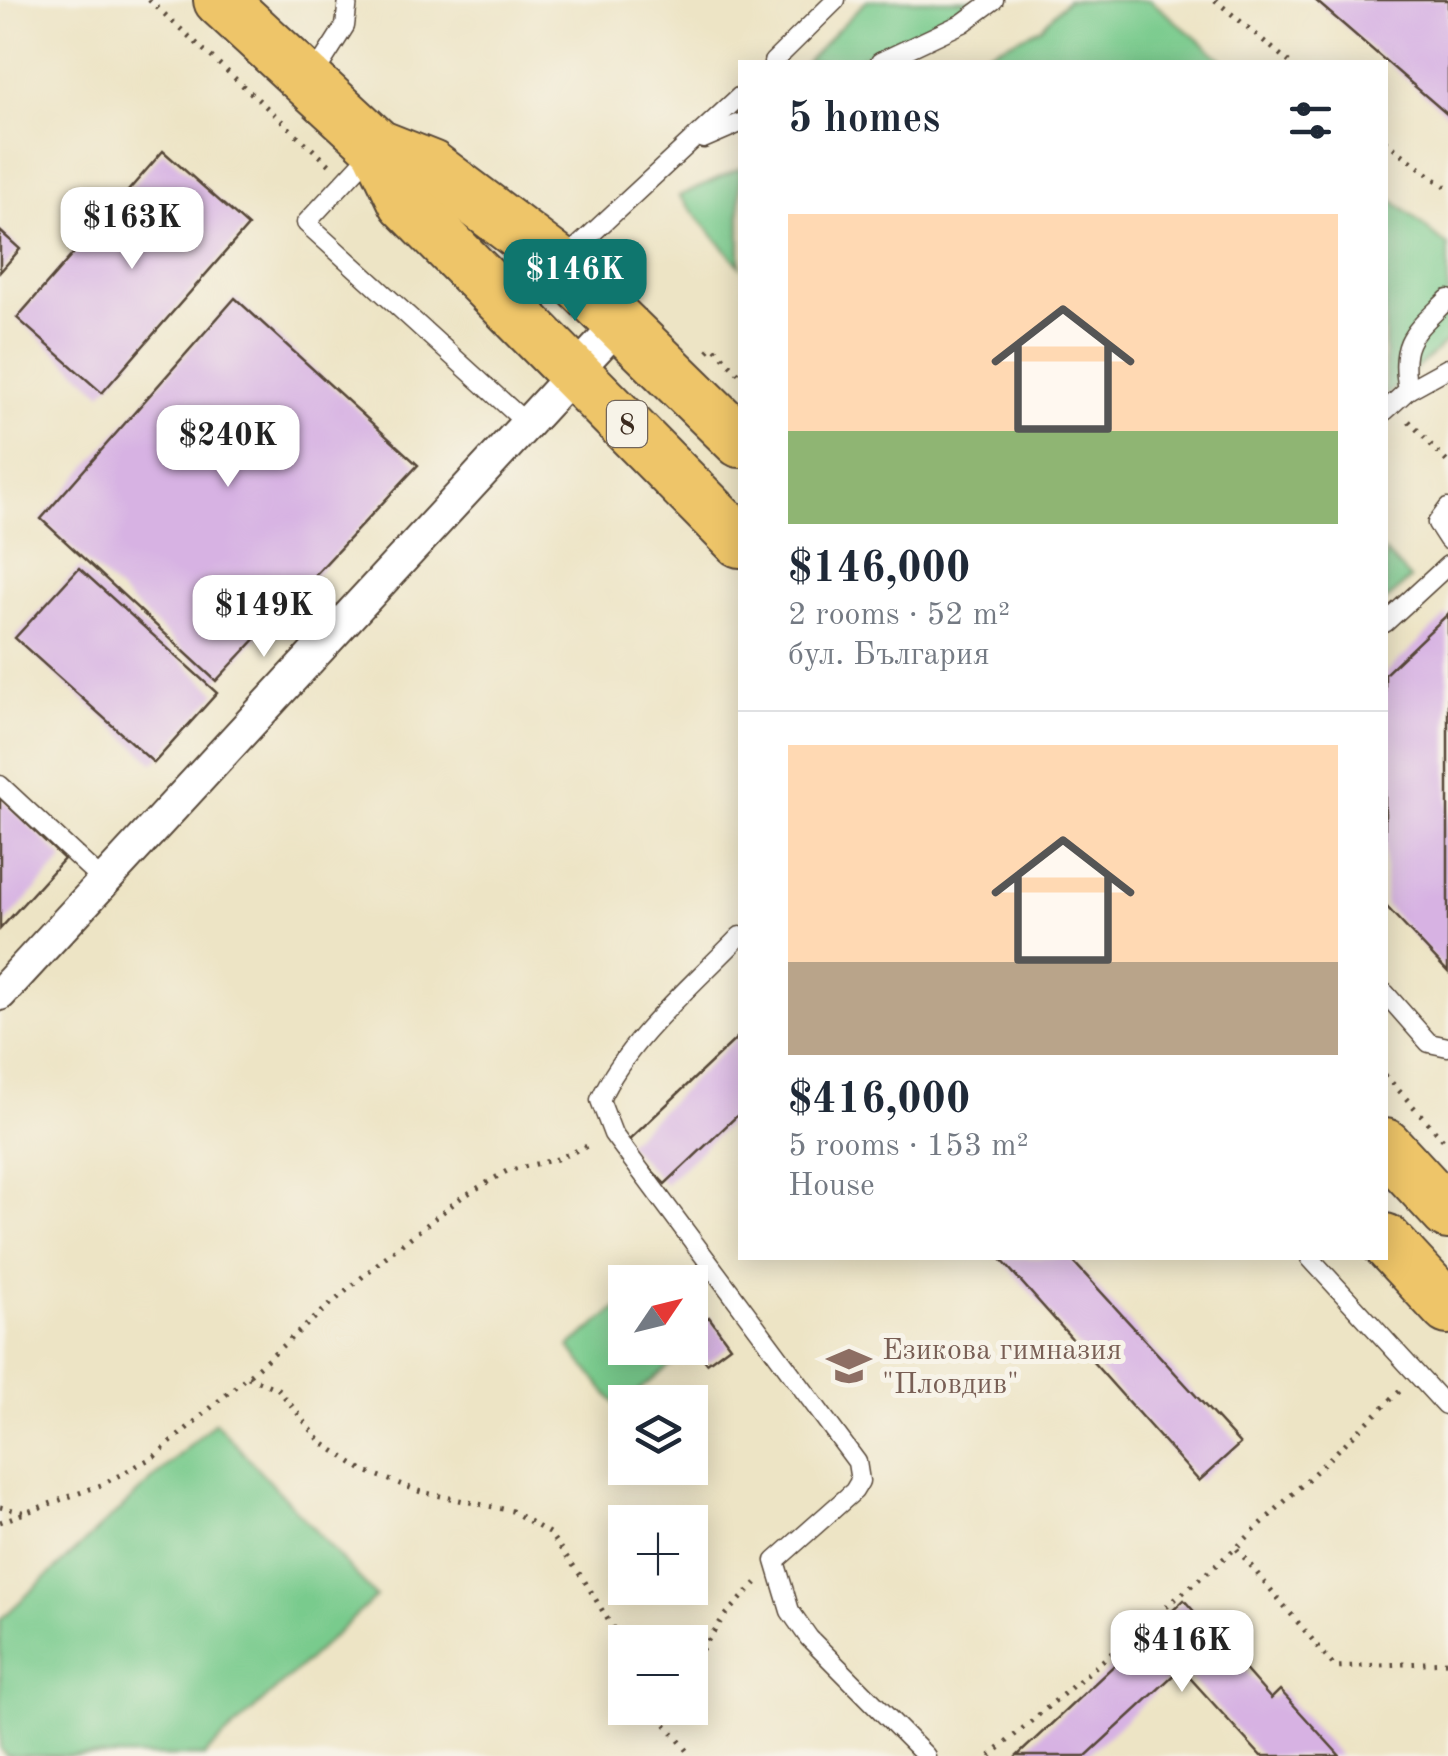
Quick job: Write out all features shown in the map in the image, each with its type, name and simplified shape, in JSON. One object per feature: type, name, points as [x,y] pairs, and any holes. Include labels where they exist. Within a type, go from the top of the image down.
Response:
[{"type":"main road","name":"8","points":[[220,0],[378,146],[405,202],[738,538]]},
{"type":"main road","name":"8","points":[[378,146],[432,167],[557,262],[738,439]]},
{"type":"main road","points":[[1388,1148],[1448,1213]]},
{"type":"main road","points":[[1388,1243],[1448,1308]]},
{"type":"street","points":[[0,994],[620,322]]},
{"type":"lane","points":[[309,82],[346,26],[348,0]]},
{"type":"lane","points":[[775,60],[836,0]]},
{"type":"lane","points":[[884,60],[964,24],[994,0]]},
{"type":"lane","points":[[512,308],[557,262],[693,143],[738,98]]},
{"type":"lane","points":[[693,143],[738,124]]},
{"type":"lane","points":[[378,146],[306,223],[525,422]]},
{"type":"lane","points":[[1408,390],[1402,359],[1416,332],[1448,299]]},
{"type":"lane","points":[[1389,408],[1408,390],[1448,368]]},
{"type":"lane","points":[[1448,508],[1437,523],[1448,540]]},
{"type":"lane","points":[[1388,620],[1448,565]]},
{"type":"lane","points":[[0,785],[104,881]]},
{"type":"lane","points":[[738,938],[628,1056],[610,1078],[600,1100],[613,1134],[856,1462],[860,1481],[854,1492],[776,1561],[790,1611],[809,1638],[926,1756]]},
{"type":"lane","points":[[1388,996],[1429,1043],[1448,1048]]},
{"type":"lane","points":[[1312,1260],[1447,1405]]},
{"type":"path","points":[[1214,0],[1288,60]]},
{"type":"path","points":[[1388,143],[1448,189]]},
{"type":"path","points":[[1389,408],[1448,463]]},
{"type":"path","points":[[1388,1078],[1448,1145]]},
{"type":"path","points":[[0,1522],[101,1485],[155,1456],[383,1259],[462,1197],[507,1170],[557,1159],[613,1134]]},
{"type":"path","points":[[990,1756],[1236,1548],[1416,1375]]},
{"type":"path","points":[[248,1377],[278,1389],[321,1442],[363,1470],[421,1492],[512,1511],[548,1533],[584,1580],[611,1625]]},
{"type":"path","points":[[0,1507],[27,1513]]},
{"type":"path","points":[[1236,1548],[1335,1667],[1448,1662]]},
{"type":"path","points":[[708,1641],[776,1561]]},
{"type":"path","points":[[663,1725],[692,1756]]},
{"type":"green space","points":[[867,0],[974,0],[954,16],[855,60],[808,60]]},
{"type":"green space","points":[[1067,0],[1150,0],[1223,60],[971,60],[1041,28]]},
{"type":"green space","points":[[738,169],[738,264],[679,196]]},
{"type":"green space","points":[[1388,196],[1448,246],[1448,340],[1388,394]]},
{"type":"green space","points":[[1388,555],[1410,579],[1388,599]]},
{"type":"green space","points":[[608,1316],[608,1365],[671,1365],[646,1385],[608,1385],[608,1395],[569,1347]]},
{"type":"green space","points":[[215,1422],[376,1597],[204,1756],[6,1756],[0,1749],[0,1620]]},
{"type":"building","points":[[1315,0],[1448,0],[1448,115]]},
{"type":"building","points":[[163,151],[248,226],[102,393],[17,318]]},
{"type":"building","points":[[0,231],[20,249],[0,272]]},
{"type":"building","points":[[235,298],[418,465],[216,681],[41,519]]},
{"type":"building","points":[[79,568],[217,693],[154,763],[15,638]]},
{"type":"building","points":[[1448,614],[1448,972],[1388,908],[1388,671]]},
{"type":"building","points":[[0,798],[64,859],[0,929]]},
{"type":"building","points":[[738,1037],[738,1115],[665,1184],[626,1143]]},
{"type":"building","points":[[1002,1260],[1072,1260],[1240,1444],[1199,1481]]},
{"type":"building","points":[[708,1318],[730,1346],[708,1362]]},
{"type":"building","points":[[1184,1600],[1271,1699],[1280,1690],[1340,1756],[1261,1756],[1181,1668],[1086,1756],[1017,1756]]},
{"type":"place","name":"Езикова гимназия \"Пловдив\"","points":[[849,1366]]}]
